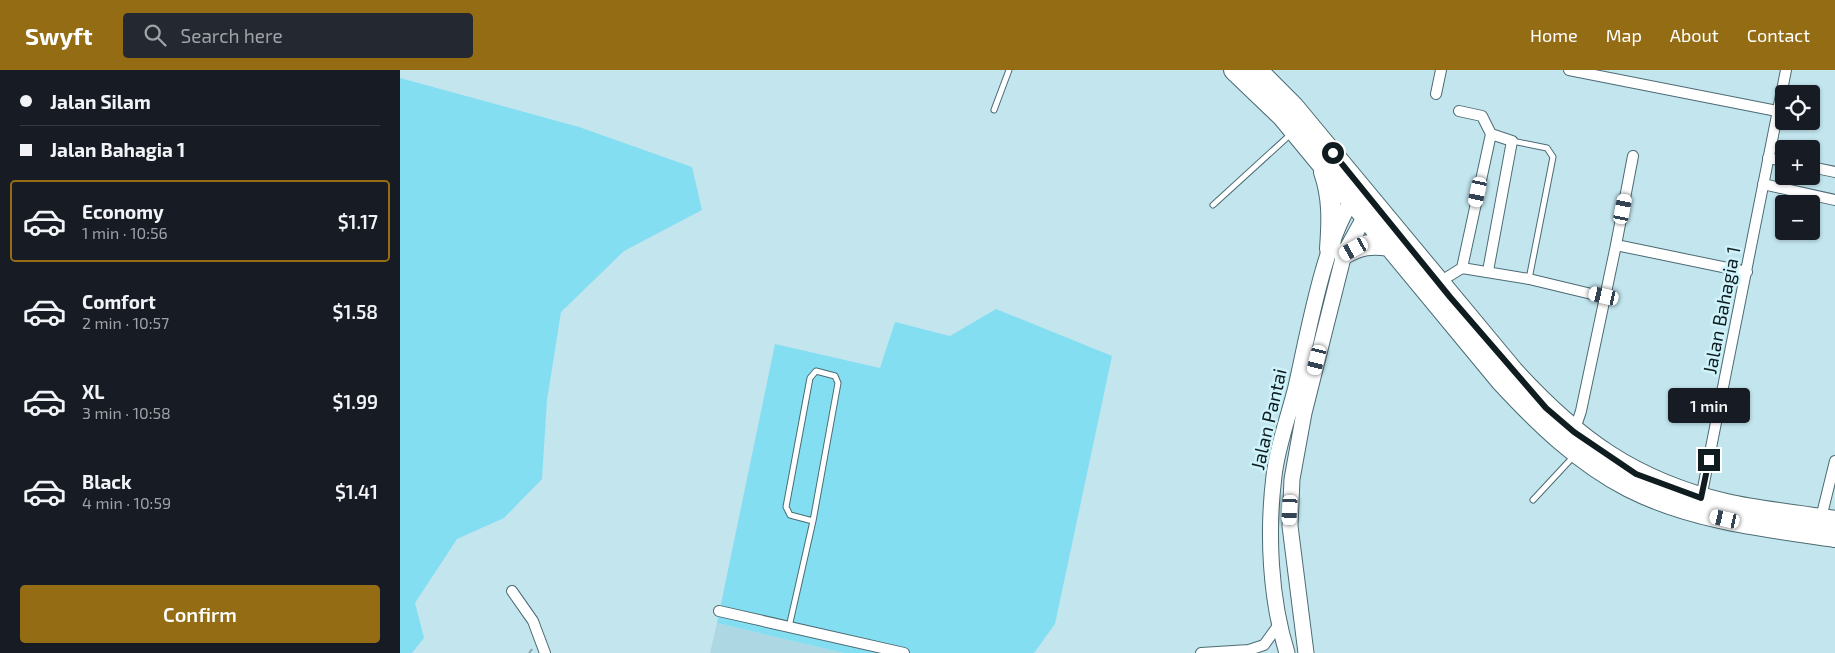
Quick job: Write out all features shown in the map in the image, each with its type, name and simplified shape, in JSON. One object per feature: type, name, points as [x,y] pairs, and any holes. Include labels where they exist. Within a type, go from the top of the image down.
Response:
[{"type":"highway","points":[[1234,70],[1295,131],[1321,162],[1363,201],[1438,282],[1512,372],[1546,408],[1574,432],[1636,474],[1701,498],[1828,520]]},
{"type":"highway","points":[[1257,70],[1293,106],[1363,201],[1389,246],[1501,381],[1536,419],[1577,453],[1629,487],[1696,512],[1835,537]]},
{"type":"highway","points":[[1321,162],[1331,192],[1337,251],[1363,245],[1389,246]]},
{"type":"street","points":[[1436,94],[1441,70]]},
{"type":"street","points":[[1569,70],[1775,110]]},
{"type":"street","name":"Jalan Bahagia 1","points":[[1783,85],[1786,70]]},
{"type":"street","points":[[1459,110],[1482,116],[1491,134],[1462,268]]},
{"type":"street","name":"Jalan Bahagia 1","points":[[1701,498],[1747,272],[1775,121]]},
{"type":"street","points":[[1488,271],[1512,141],[1491,134]]},
{"type":"street","points":[[1574,432],[1581,411],[1634,156]]},
{"type":"street","points":[[1768,158],[1775,159]]},
{"type":"street","points":[[1820,169],[1835,172]]},
{"type":"street","points":[[1763,184],[1835,200]]},
{"type":"street","name":"Jalan Pantai","points":[[1288,653],[1280,623],[1273,577],[1274,474],[1337,251],[1363,201]]},
{"type":"street","points":[[1616,245],[1747,272]]},
{"type":"street","name":"Jalan Pantai","points":[[1306,653],[1290,526],[1292,479],[1337,251]]},
{"type":"street","points":[[1438,282],[1462,268],[1529,279],[1604,296]]},
{"type":"street","points":[[1828,520],[1835,461]]},
{"type":"street","points":[[512,591],[533,620],[545,653]]},
{"type":"street","points":[[719,611],[904,653]]},
{"type":"street","points":[[1201,653],[1249,650],[1264,645],[1280,623]]},
{"type":"lane","points":[[994,110],[1009,70]]},
{"type":"lane","points":[[1213,205],[1295,131]]},
{"type":"lane","points":[[1512,141],[1547,148],[1553,157],[1529,279]]},
{"type":"lane","points":[[789,628],[813,522],[838,384],[835,376],[816,371],[810,378],[786,508],[790,515],[813,522]]},
{"type":"lane","points":[[1533,500],[1577,453]]},
{"type":"shaded area","points":[[400,78],[579,127],[692,167],[702,210],[624,251],[561,312],[547,400],[542,479],[504,518],[457,539],[415,603],[424,638],[412,653],[400,653]]},
{"type":"shaded area","points":[[996,309],[1112,356],[1055,624],[1034,653],[844,653],[717,623],[775,344],[880,368],[895,322],[950,336]]},
{"type":"shaded area","points":[[717,623],[844,653],[710,653]]},
{"type":"route","points":[[1333,153],[1512,372],[1546,408],[1574,432],[1605,455],[1636,474],[1701,498],[1709,460]]}]
